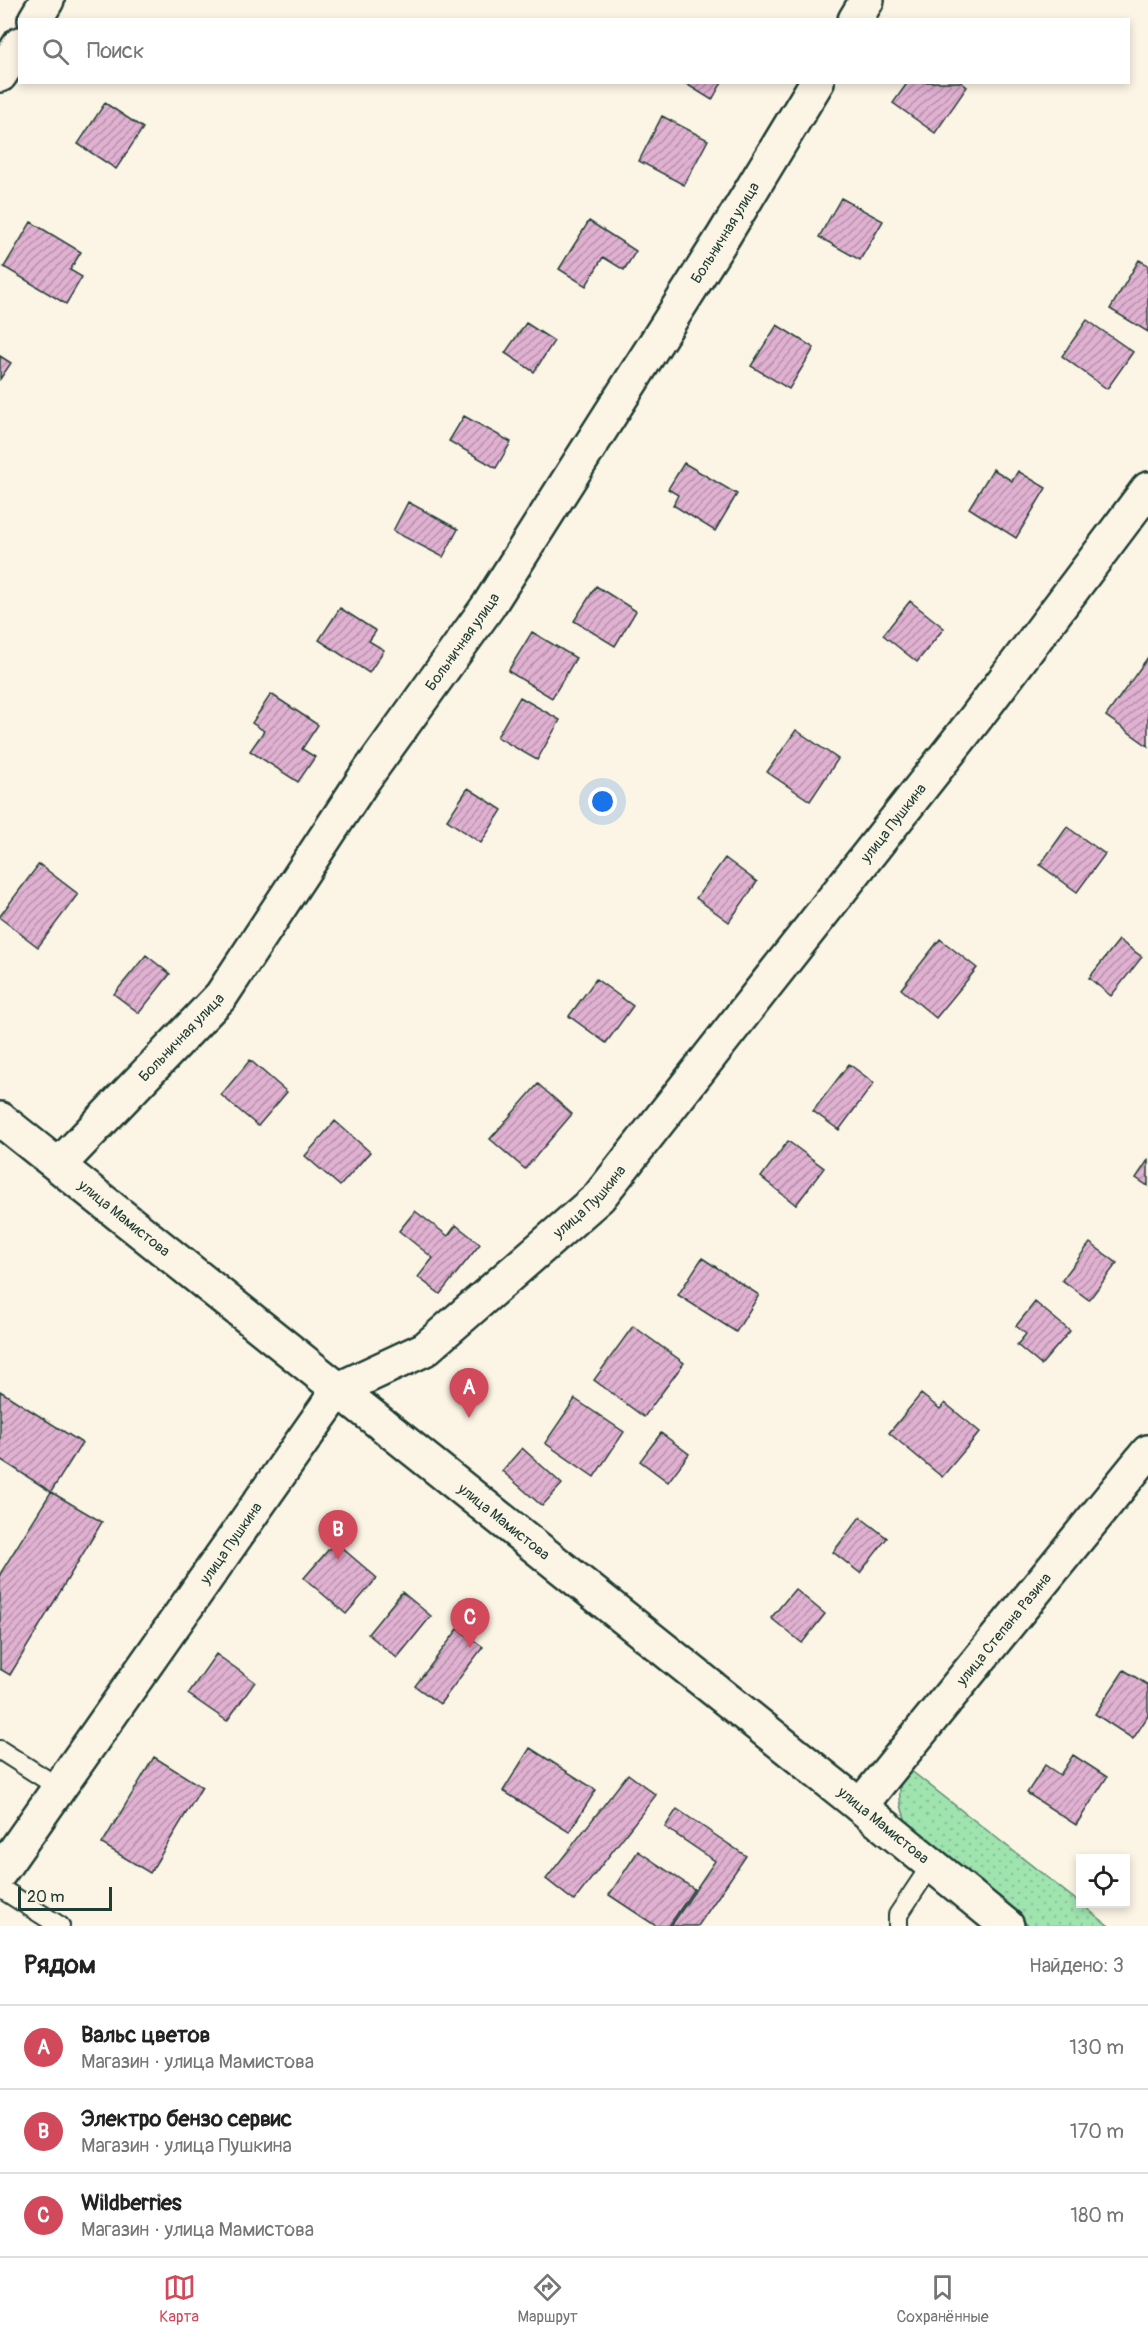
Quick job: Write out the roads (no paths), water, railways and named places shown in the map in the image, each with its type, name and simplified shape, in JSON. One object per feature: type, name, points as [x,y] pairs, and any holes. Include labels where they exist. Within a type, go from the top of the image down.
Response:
[{"type":"street","points":[[36,18],[47,0]]},
{"type":"street","points":[[856,18],[867,0]]},
{"type":"street","points":[[0,75],[18,47]]},
{"type":"street","name":"Больничная улица","points":[[59,1165],[220,996],[364,779],[489,605],[723,237],[816,84]]},
{"type":"street","name":"улица Пушкина","points":[[0,1872],[339,1389],[425,1349],[599,1197],[975,719],[1148,489]]},
{"type":"street","name":"улица Мамистова","points":[[0,1119],[1007,1926]]},
{"type":"street","name":"улица Степана Разина","points":[[860,1806],[1148,1452]]},
{"type":"lane","points":[[0,1750],[58,1787]]},
{"type":"lane","points":[[898,1926],[898,1915],[932,1864]]},
{"type":"lane","points":[[0,1888],[60,1926]]},
{"type":"place","name":"Вальс цветов","points":[[469,1418]]},
{"type":"place","name":"Электро бензо сервис","points":[[338,1560]]},
{"type":"place","name":"Wildberries","points":[[470,1648]]}]
